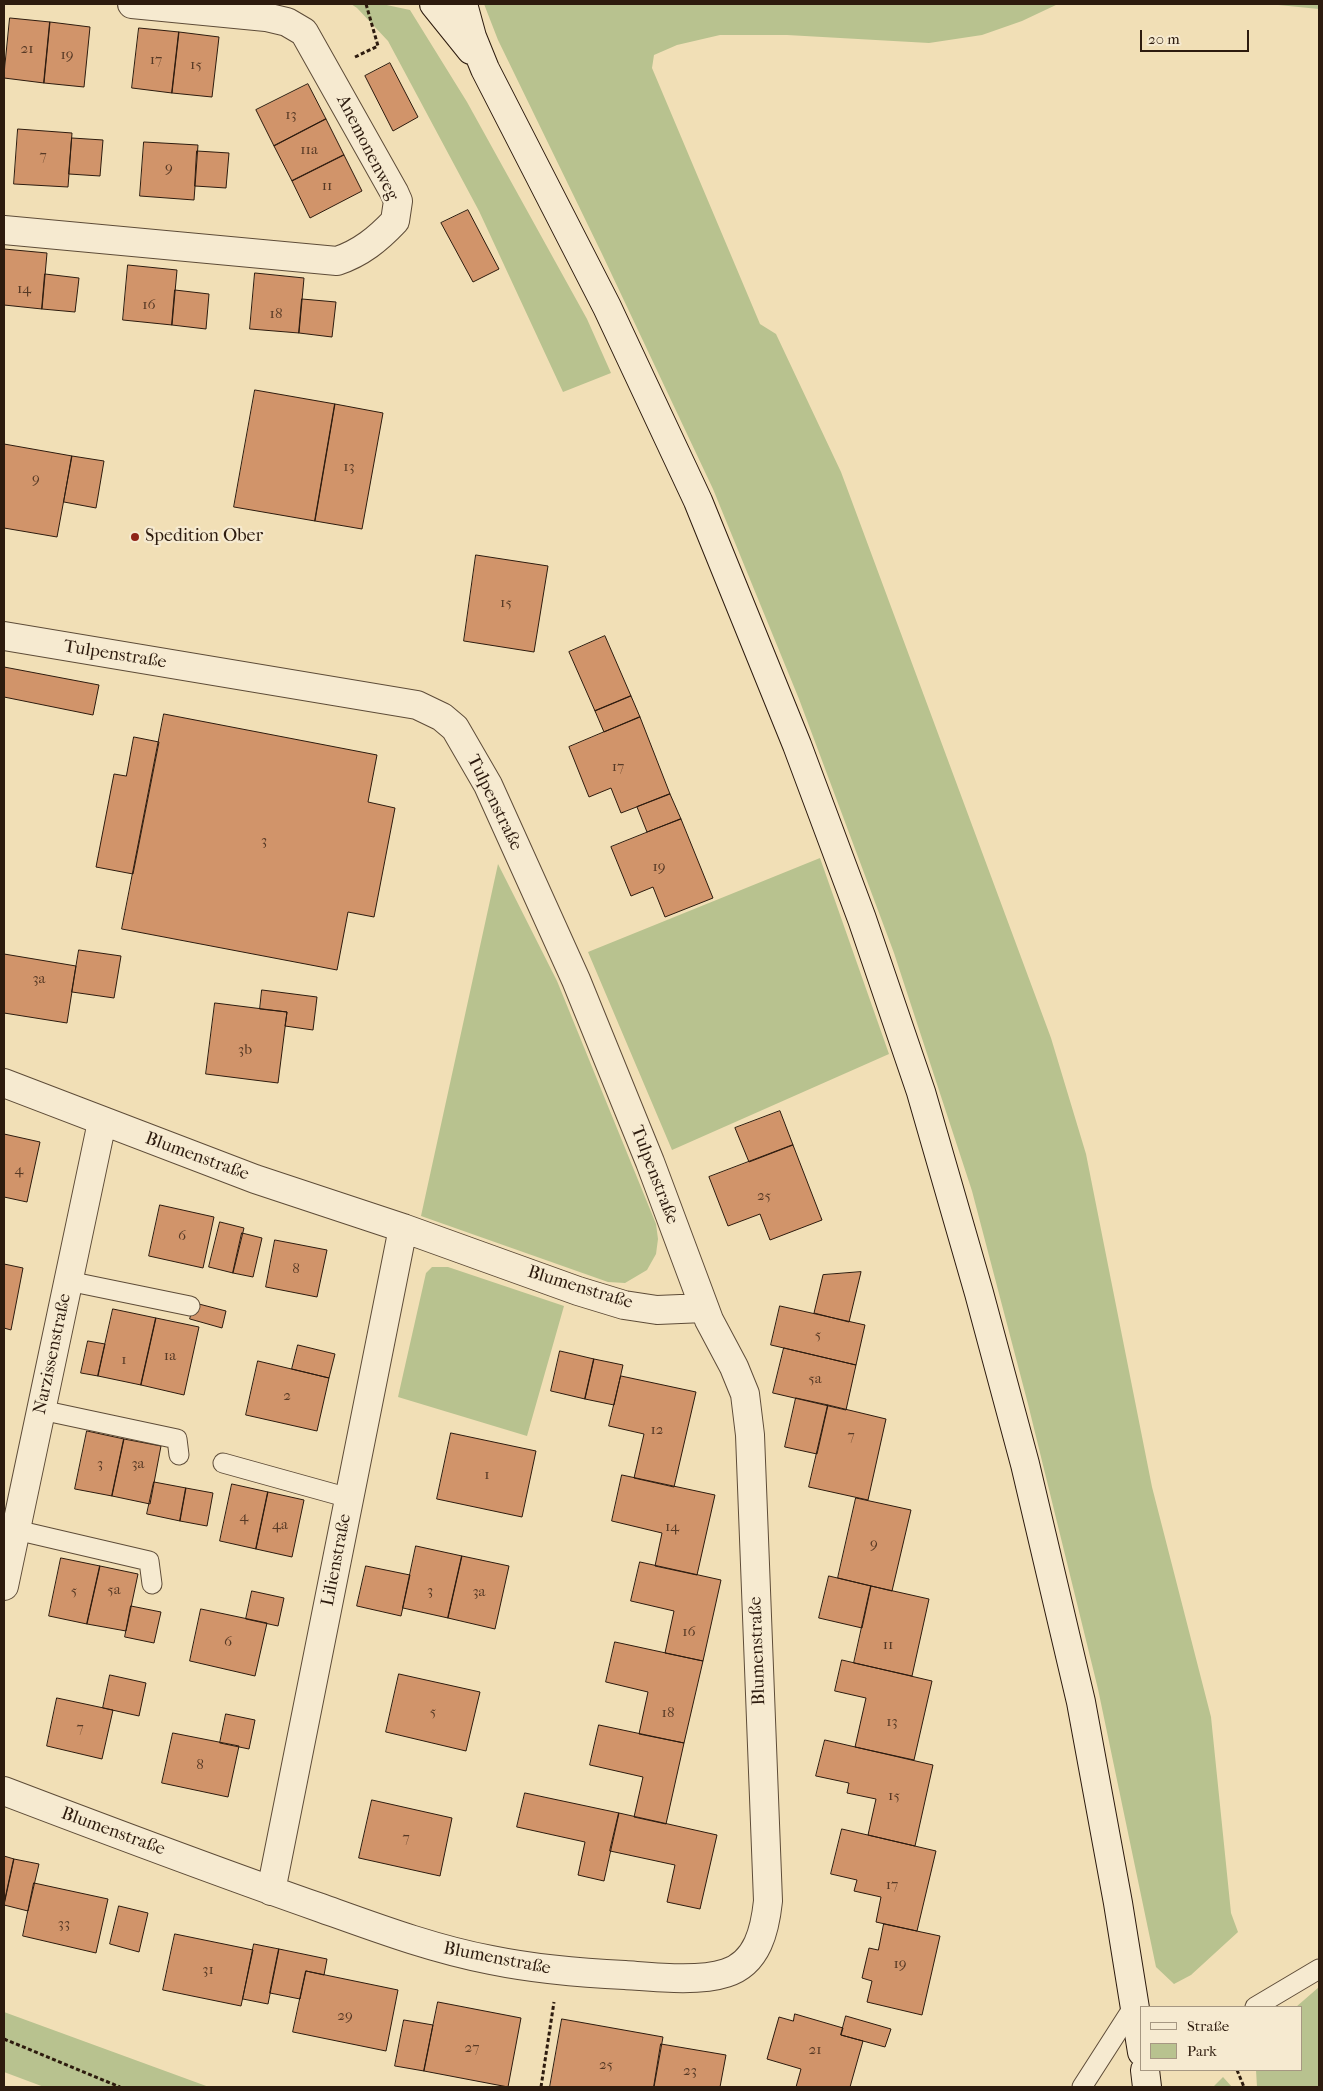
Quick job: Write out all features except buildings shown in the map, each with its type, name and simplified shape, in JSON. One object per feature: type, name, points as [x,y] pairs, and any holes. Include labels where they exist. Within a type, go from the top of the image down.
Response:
[{"type":"street","name":"Anemonenweg","points":[[4,230],[337,261],[352,256],[371,244],[395,221],[398,201],[304,32],[287,22],[266,17],[132,4]]},
{"type":"street","points":[[434,4],[485,70]]},
{"type":"street","points":[[463,4],[472,37],[485,70],[607,307],[698,501],[797,745],[862,920],[921,1092],[979,1293],[1025,1464],[1067,1645],[1080,1702],[1116,1893],[1140,2040]]},
{"type":"street","name":"Tulpenstraße","points":[[4,636],[417,705],[442,718],[455,728],[488,785],[576,980],[650,1162],[704,1308]]},
{"type":"street","name":"Blumenstraße","points":[[4,1083],[102,1122],[255,1178],[403,1228],[578,1291],[624,1305],[657,1310],[704,1308],[745,1394],[750,1435],[768,1901],[766,1924],[756,1948],[748,1959],[726,1973],[670,1978],[558,1972],[490,1960],[433,1947],[271,1891],[4,1791]]},
{"type":"street","name":"Narzissenstraße","points":[[4,1586],[102,1122]]},
{"type":"street","name":"Lilienstraße","points":[[271,1891],[403,1228]]},
{"type":"street","points":[[1145,2071],[1147,2087]]},
{"type":"lane","points":[[68,1281],[190,1306]]},
{"type":"lane","points":[[41,1410],[177,1439],[179,1455]]},
{"type":"lane","points":[[223,1463],[349,1498]]},
{"type":"lane","points":[[16,1530],[149,1561],[152,1584]]},
{"type":"lane","points":[[1257,2006],[1319,1969]]},
{"type":"lane","points":[[1082,2087],[1134,2006]]},
{"type":"path","points":[[326,71],[378,46],[366,4]]},
{"type":"path","points":[[541,2087],[558,1972]]},
{"type":"path","points":[[4,2039],[120,2087]]},
{"type":"path","points":[[1237,2071],[1244,2087]]},
{"type":"green space","points":[[351,4],[382,4],[410,10],[467,102],[587,319],[611,373],[563,392],[479,211],[388,41]]},
{"type":"green space","points":[[484,4],[1058,4],[1022,21],[982,35],[929,43],[787,35],[720,35],[677,45],[654,55],[652,68],[760,324],[776,334],[841,472],[1051,1038],[1086,1154],[1152,1487],[1211,1717],[1231,1913],[1238,1932],[1191,1975],[1174,1984],[1156,1967],[1098,1689],[1028,1404],[972,1191],[894,953],[799,699],[713,489],[498,40]]},
{"type":"green space","points":[[1268,4],[1319,4],[1319,9]]},
{"type":"green space","points":[[820,858],[889,1054],[672,1150],[588,952]]},
{"type":"green space","points":[[498,864],[557,981],[656,1224],[658,1239],[656,1254],[647,1270],[625,1283],[608,1282],[421,1216]]},
{"type":"green space","points":[[432,1267],[448,1267],[564,1306],[527,1436],[398,1397],[426,1273]]},
{"type":"green space","points":[[1319,1987],[1319,2087],[1257,2087],[1256,2071],[1303,2071],[1303,2006],[1297,2006]]},
{"type":"green space","points":[[4,2012],[209,2087],[44,2087],[4,2072]]},
{"type":"green space","points":[[1223,2077],[1232,2087],[1213,2087]]},
{"type":"place","name":"Spedition Ober","points":[[135,537]]}]
